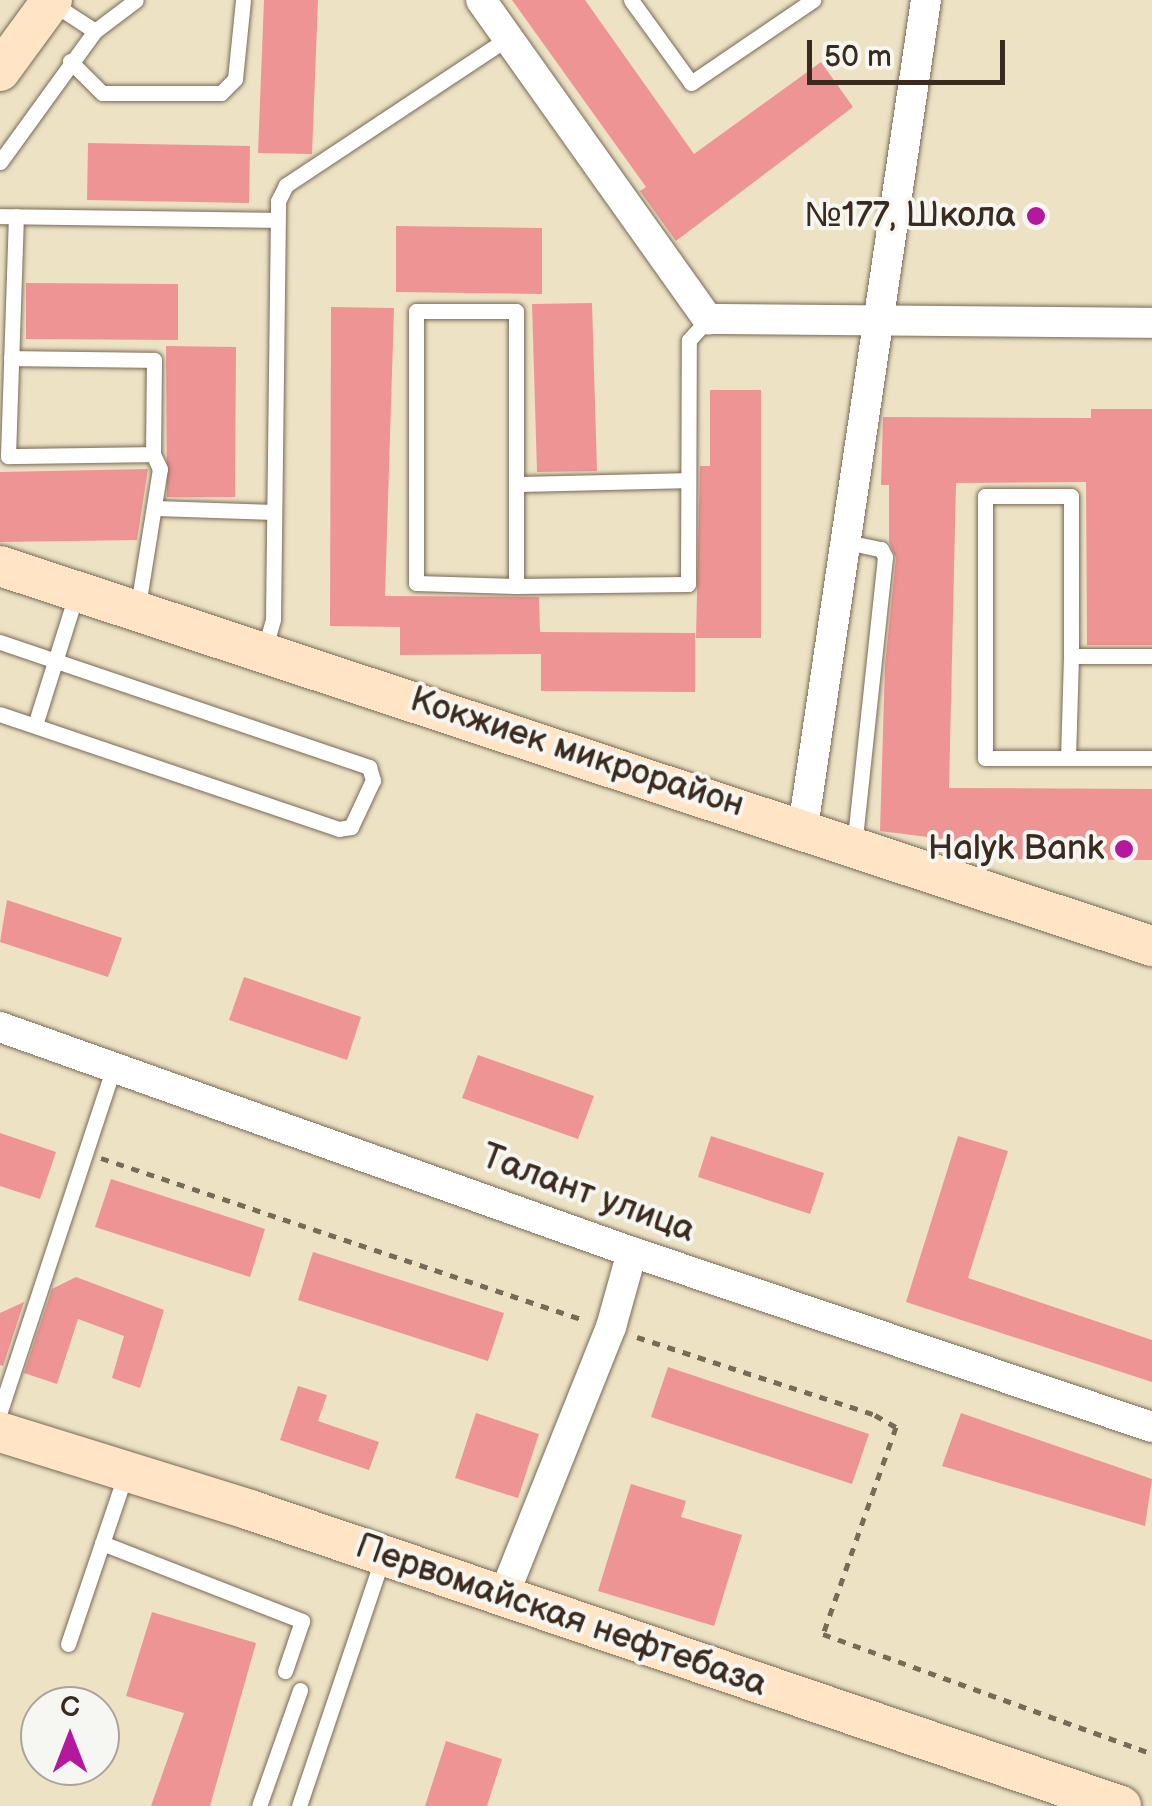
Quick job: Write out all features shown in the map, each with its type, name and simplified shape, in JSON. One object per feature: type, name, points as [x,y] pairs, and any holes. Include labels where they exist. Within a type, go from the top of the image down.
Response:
[{"type":"street","points":[[0,70],[50,0]]},
{"type":"street","points":[[481,0],[708,319],[876,324],[1152,322]]},
{"type":"street","points":[[803,828],[842,541],[926,0]]},
{"type":"street","name":"Кокжиек микрорайон","points":[[0,566],[76,595],[264,650],[1152,946]]},
{"type":"street","name":"Талант улица","points":[[0,1027],[632,1252],[1152,1427]]},
{"type":"street","points":[[503,1597],[611,1327],[632,1252]]},
{"type":"street","name":"Первомайская нефтебаза","points":[[0,1432],[127,1470],[1120,1806]]},
{"type":"lane","points":[[50,0],[95,31]]},
{"type":"lane","points":[[0,162],[95,31],[136,0]]},
{"type":"lane","points":[[70,61],[102,93],[220,93],[235,78],[243,0]]},
{"type":"lane","points":[[630,0],[691,83],[813,0]]},
{"type":"lane","points":[[264,650],[273,620],[278,220],[286,185],[507,39]]},
{"type":"lane","points":[[153,454],[8,456],[12,358],[8,216],[278,220]]},
{"type":"lane","points":[[516,586],[516,311],[416,311],[416,584],[516,586],[688,584],[689,340],[708,319]]},
{"type":"lane","points":[[12,358],[154,360],[153,454],[160,470],[137,612]]},
{"type":"lane","points":[[516,484],[686,480]]},
{"type":"lane","points":[[1068,758],[1071,496],[984,496],[984,758],[1068,758],[1152,758]]},
{"type":"lane","points":[[156,508],[274,512]]},
{"type":"lane","points":[[842,541],[881,549],[885,557],[854,845]]},
{"type":"lane","points":[[34,725],[76,595]]},
{"type":"lane","points":[[0,642],[369,767],[373,780],[354,823],[339,829],[0,714]]},
{"type":"lane","points":[[1071,656],[1152,656]]},
{"type":"lane","points":[[0,1410],[114,1066]]},
{"type":"lane","points":[[68,1644],[127,1470]]},
{"type":"lane","points":[[102,1543],[302,1621],[286,1671]]},
{"type":"lane","points":[[300,1806],[383,1556]]},
{"type":"lane","points":[[259,1806],[300,1690]]},
{"type":"building","points":[[264,0],[318,0],[312,154],[258,153]]},
{"type":"building","points":[[512,0],[585,0],[694,154],[821,62],[853,107],[676,241],[640,191],[646,187]]},
{"type":"building","points":[[88,143],[250,146],[249,203],[87,200]]},
{"type":"building","points":[[396,226],[542,228],[542,294],[396,292]]},
{"type":"building","points":[[26,283],[178,284],[178,340],[26,339]]},
{"type":"building","points":[[592,303],[597,471],[537,472],[532,304]]},
{"type":"building","points":[[331,307],[394,308],[385,596],[539,597],[540,632],[695,633],[695,692],[541,691],[541,654],[400,655],[400,627],[330,626]]},
{"type":"building","points":[[166,346],[236,347],[235,497],[167,497]]},
{"type":"building","points":[[710,390],[761,390],[761,638],[696,638],[700,466],[710,466]]},
{"type":"building","points":[[1091,409],[1152,409],[1152,645],[1087,645],[1086,482],[956,483],[949,788],[1152,789],[1152,860],[964,859],[943,852],[943,839],[880,831],[885,665],[896,558],[889,542],[889,485],[881,485],[883,417],[1091,418]]},
{"type":"building","points":[[148,469],[137,540],[0,542],[0,472]]},
{"type":"building","points":[[7,900],[122,938],[108,977],[0,942]]},
{"type":"building","points":[[244,977],[361,1017],[347,1060],[229,1020]]},
{"type":"building","points":[[478,1055],[594,1096],[578,1139],[462,1098]]},
{"type":"building","points":[[0,1133],[56,1152],[40,1199],[0,1186]]},
{"type":"building","points":[[711,1136],[824,1173],[810,1214],[698,1177]]},
{"type":"building","points":[[958,1136],[1008,1151],[968,1278],[1152,1340],[1152,1382],[906,1302]]},
{"type":"building","points":[[111,1179],[265,1229],[250,1277],[95,1227]]},
{"type":"building","points":[[313,1252],[504,1313],[488,1361],[298,1300]]},
{"type":"building","points":[[76,1277],[164,1310],[140,1388],[112,1378],[124,1336],[78,1319],[57,1384],[24,1373],[52,1289]]},
{"type":"building","points":[[24,1302],[3,1366],[0,1365],[0,1313]]},
{"type":"building","points":[[668,1367],[869,1434],[852,1484],[651,1417]]},
{"type":"building","points":[[298,1386],[327,1395],[318,1421],[379,1442],[369,1470],[280,1440]]},
{"type":"building","points":[[476,1413],[539,1434],[518,1498],[455,1478]]},
{"type":"building","points":[[961,1413],[1152,1479],[1145,1526],[942,1466]]},
{"type":"building","points":[[631,1484],[686,1501],[681,1517],[742,1535],[714,1626],[598,1591]]},
{"type":"building","points":[[152,1612],[256,1643],[210,1806],[151,1806],[184,1713],[126,1696]]},
{"type":"building","points":[[446,1741],[502,1759],[487,1806],[425,1806]]},
{"type":"place","name":"№177, Школа","points":[[1036,216]]},
{"type":"place","name":"Halyk Bank","points":[[1124,849]]}]
